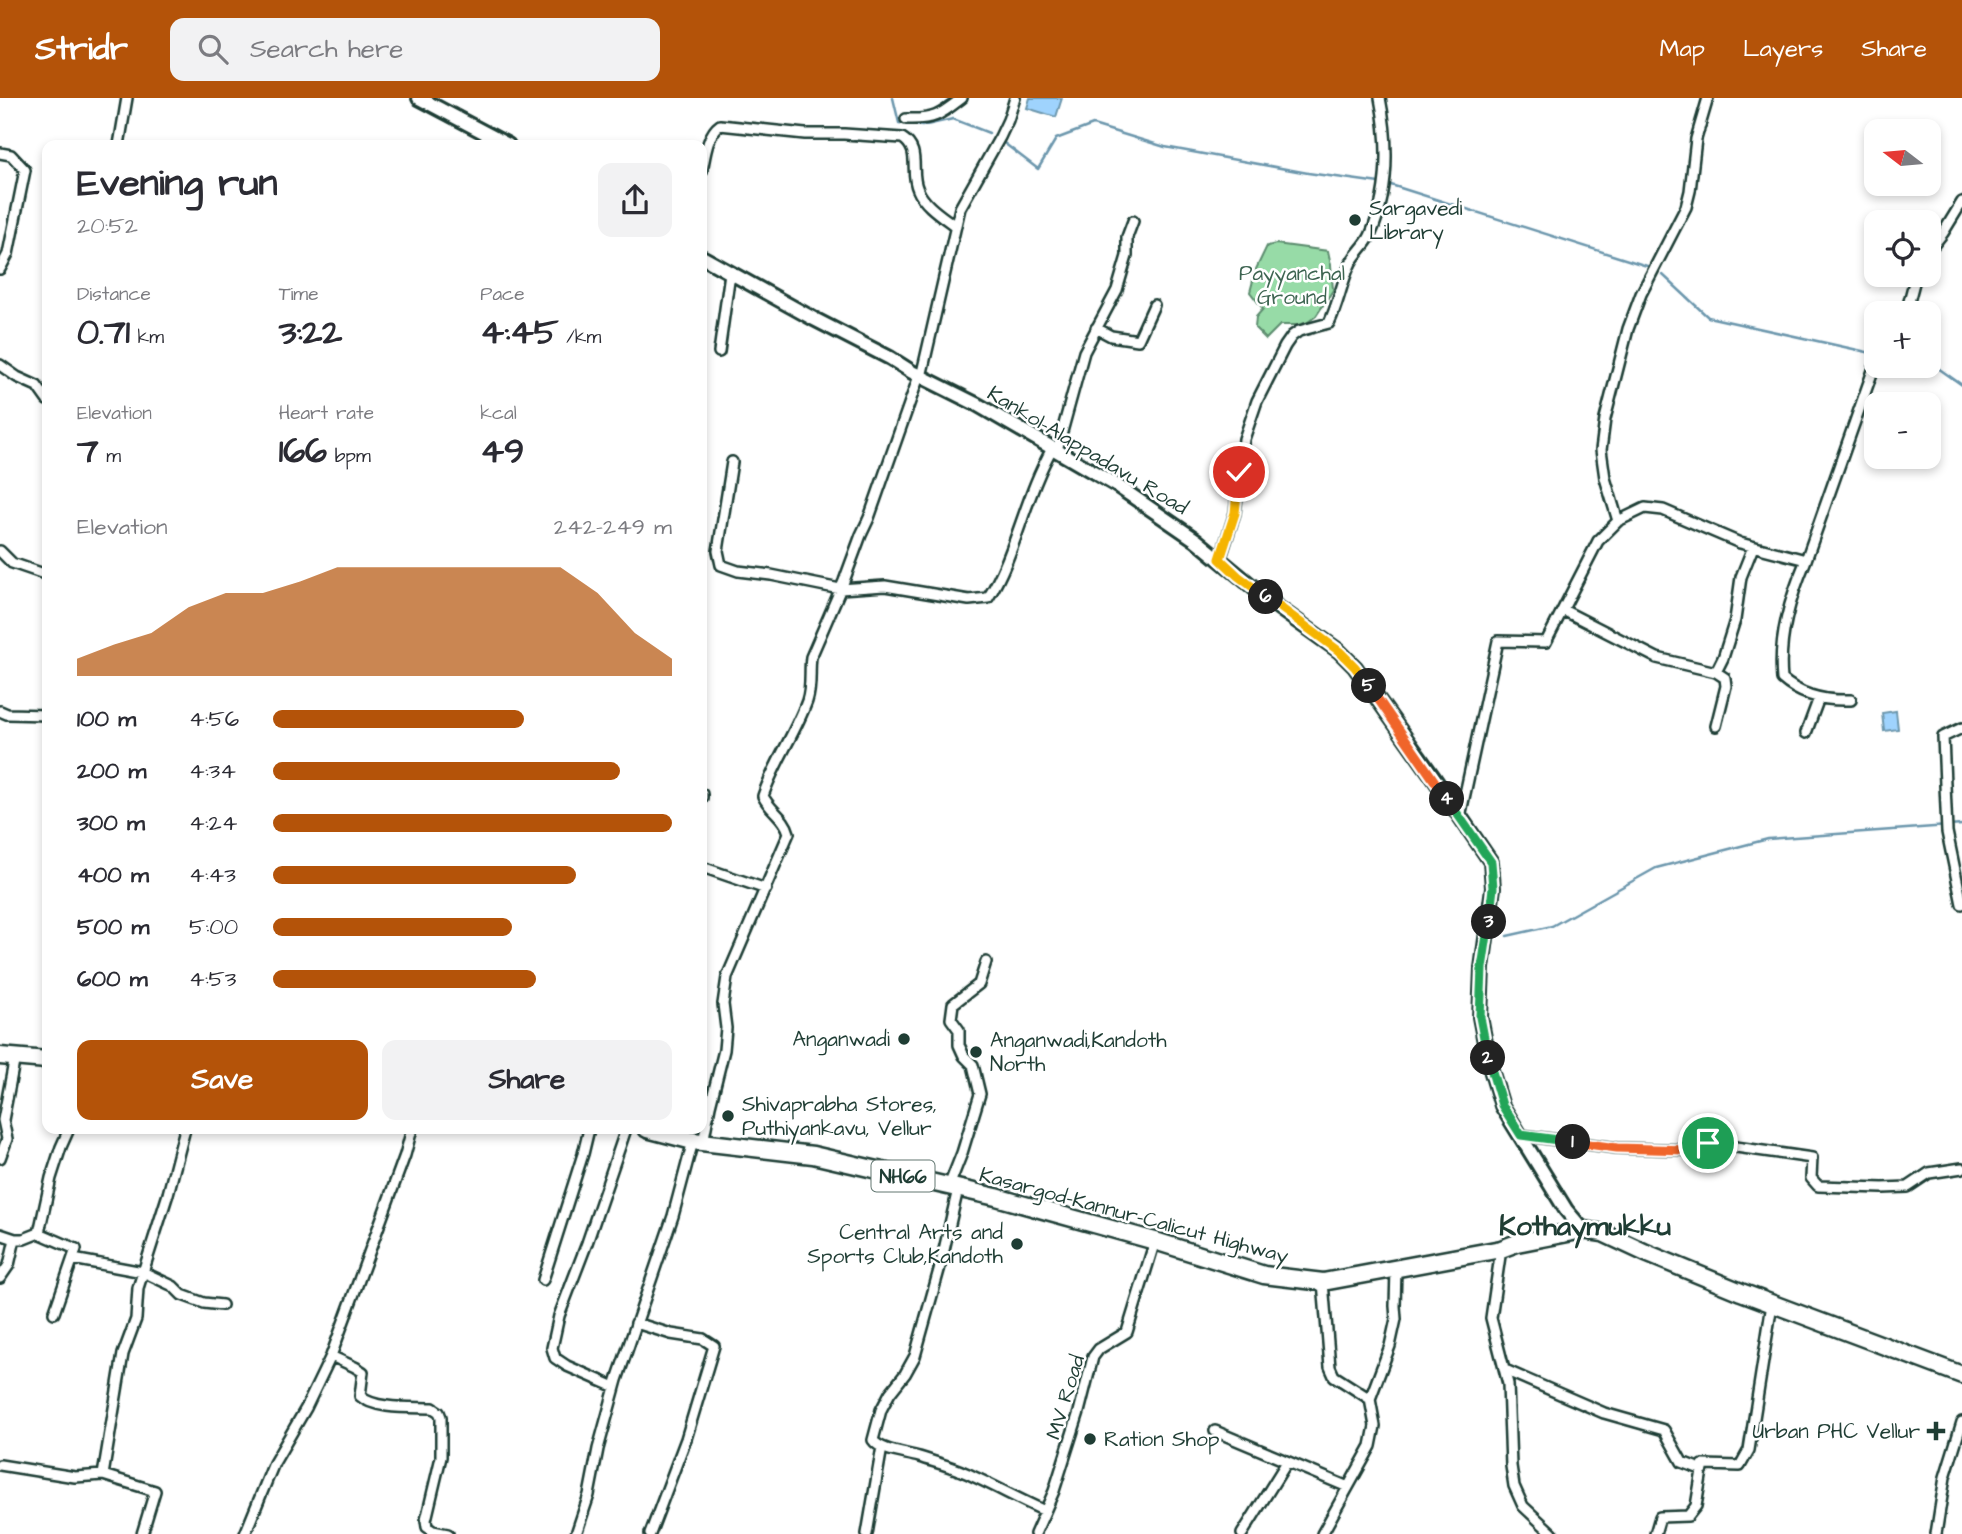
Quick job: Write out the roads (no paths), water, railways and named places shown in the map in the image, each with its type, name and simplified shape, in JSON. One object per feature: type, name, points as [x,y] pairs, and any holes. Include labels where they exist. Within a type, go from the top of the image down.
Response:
[{"type":"highway","points":[[7,1056],[42,1060]]},
{"type":"highway","name":"Kasargod-Kannur-Calicut Highway","points":[[667,1134],[698,1142],[813,1155],[996,1197],[1155,1241],[1264,1275],[1323,1282],[1502,1249],[1517,1243],[1583,1230],[1604,1233],[1772,1304],[1962,1375]]},
{"type":"main road","points":[[419,98],[499,140]]},
{"type":"main road","name":"Kankol-Alappadavu Road","points":[[707,260],[890,358],[920,377],[978,405],[1116,485],[1184,531],[1276,606],[1339,651],[1355,667],[1491,862],[1493,888],[1482,968],[1480,1017],[1489,1063],[1502,1105],[1566,1210],[1583,1230]]},
{"type":"street","points":[[120,140],[127,98]]},
{"type":"street","points":[[906,119],[927,119],[943,113],[962,98]]},
{"type":"street","points":[[707,1115],[724,1049],[726,1028],[723,1004],[727,977],[789,834],[788,826],[767,805],[763,796],[807,699],[812,677],[811,657],[869,518],[920,377],[960,208],[989,159],[1008,120],[1015,98]]},
{"type":"street","points":[[1220,559],[1235,513],[1244,439],[1257,401],[1285,346],[1293,336],[1299,331],[1329,323],[1353,257],[1370,235],[1381,202],[1386,173],[1385,130],[1380,98]]},
{"type":"street","points":[[1618,521],[1605,478],[1601,450],[1605,419],[1628,329],[1641,294],[1686,207],[1696,139],[1708,98]]},
{"type":"street","points":[[707,152],[715,128],[720,125],[806,134],[902,138],[908,142],[915,154],[915,180],[919,193],[936,212],[955,226]]},
{"type":"street","points":[[0,153],[11,155],[25,170],[8,254],[0,269]]},
{"type":"street","points":[[1941,236],[1962,202]]},
{"type":"street","points":[[733,462],[718,551],[721,565],[738,571],[840,589],[885,586],[969,600],[988,598],[997,583],[1045,461],[1055,448],[1084,352],[1117,290],[1126,256],[1127,237],[1133,221]]},
{"type":"street","points":[[719,352],[730,274]]},
{"type":"street","points":[[1096,328],[1111,336],[1138,340],[1154,305]]},
{"type":"street","points":[[0,365],[37,386],[42,393]]},
{"type":"street","points":[[1851,700],[1819,698],[1792,688],[1782,679],[1781,646],[1805,560],[1870,378]]},
{"type":"street","points":[[1460,817],[1498,640],[1546,642],[1598,541],[1618,521],[1646,508],[1663,510],[1740,543],[1805,560]]},
{"type":"street","points":[[1716,672],[1735,620],[1741,578],[1753,547]]},
{"type":"street","points":[[0,551],[12,563],[42,573]]},
{"type":"street","points":[[1563,610],[1657,658],[1716,672],[1725,678],[1726,686],[1716,726]]},
{"type":"street","points":[[1805,733],[1819,698]]},
{"type":"street","points":[[0,711],[8,714],[42,715]]},
{"type":"street","points":[[1962,728],[1943,737],[1946,827],[1962,904]]},
{"type":"street","points":[[707,869],[766,889]]},
{"type":"street","points":[[986,962],[979,984],[953,1004],[951,1019],[959,1031],[959,1045],[964,1056],[973,1065],[980,1094],[953,1188],[941,1262],[915,1356],[881,1410],[873,1440],[881,1447],[964,1472],[1045,1511]]},
{"type":"street","points":[[0,1158],[7,1139],[3,1120],[7,1056]]},
{"type":"street","points":[[39,1233],[51,1178],[67,1134]]},
{"type":"street","points":[[103,1475],[108,1432],[124,1354],[136,1319],[138,1288],[184,1134]]},
{"type":"street","points":[[244,1534],[274,1463],[306,1408],[331,1356],[411,1134]]},
{"type":"street","points":[[543,1280],[588,1134]]},
{"type":"street","points":[[615,1387],[567,1366],[555,1358],[552,1348],[559,1316],[624,1134]]},
{"type":"street","points":[[576,1534],[589,1494],[615,1387],[701,1134]]},
{"type":"street","points":[[1521,1135],[1617,1148],[1687,1150],[1708,1143],[1812,1158],[1811,1178],[1818,1186],[1908,1187],[1929,1173],[1962,1168]]},
{"type":"street","points":[[0,1234],[24,1239],[39,1233],[76,1249],[54,1313]]},
{"type":"street","points":[[0,1278],[9,1265],[15,1239]]},
{"type":"street","name":"MV Road","points":[[1035,1534],[1054,1491],[1093,1357],[1099,1349],[1126,1332],[1155,1241]]},
{"type":"street","points":[[1502,1249],[1491,1318],[1508,1384],[1514,1486],[1522,1506],[1553,1534]]},
{"type":"street","points":[[73,1259],[143,1272],[173,1286],[182,1295],[222,1306]]},
{"type":"street","points":[[1322,1534],[1374,1436],[1375,1419],[1370,1399],[1390,1346],[1396,1318],[1396,1269]]},
{"type":"street","points":[[1323,1282],[1330,1367],[1334,1376],[1370,1399]]},
{"type":"street","points":[[1654,1534],[1660,1517],[1688,1516],[1696,1506],[1703,1465],[1740,1466],[1749,1450],[1772,1304]]},
{"type":"street","points":[[636,1323],[671,1334],[703,1339],[714,1346],[686,1439],[650,1534]]},
{"type":"street","points":[[331,1356],[363,1372],[360,1396],[366,1402],[433,1408],[439,1412],[441,1457],[426,1520],[427,1527],[447,1534]]},
{"type":"street","points":[[1504,1370],[1604,1413],[1664,1430],[1682,1462],[1703,1470]]},
{"type":"street","points":[[1936,1534],[1945,1476],[1962,1422]]},
{"type":"street","points":[[1214,1431],[1348,1487]]},
{"type":"street","points":[[867,1534],[881,1447]]},
{"type":"street","points":[[1242,1534],[1287,1462]]},
{"type":"street","points":[[0,1465],[75,1477],[103,1475],[155,1491],[142,1534]]},
{"type":"water","points":[[1030,98],[1062,98],[1056,117],[1027,108]]},
{"type":"water","points":[[1896,711],[1898,729],[1884,731],[1882,713]]},
{"type":"waterway","points":[[893,98],[899,123],[922,126],[953,119],[989,133]]},
{"type":"waterway","points":[[1004,143],[1038,169],[1056,139],[1093,125],[1165,147],[1379,183]]},
{"type":"waterway","points":[[1391,185],[1647,266]]},
{"type":"waterway","points":[[1663,275],[1708,317],[1864,351]]},
{"type":"waterway","points":[[1941,370],[1962,385]]},
{"type":"waterway","points":[[1507,936],[1552,926],[1656,868],[1768,839],[1962,825]]},
{"type":"place","name":"Sargavedi Library","points":[[1355,220]]},
{"type":"place","name":"Anganwadi","points":[[904,1039]]},
{"type":"place","name":"Anganwadi,Kandoth North","points":[[976,1052]]},
{"type":"place","name":"Shivaprabha Stores, Puthiyankavu, Vellur","points":[[728,1116]]},
{"type":"place","name":"Central Arts and Sports Club,Kandoth","points":[[1017,1244]]},
{"type":"place","name":"Urban PHC Vellur","points":[[1936,1431]]},
{"type":"place","name":"Ration Shop","points":[[1090,1439]]},
{"type":"district","name":"Kothaymukku","points":[[1585,1225]]},
{"type":"park label","name":"Payyanchal Ground","points":[[1292,285]]}]
